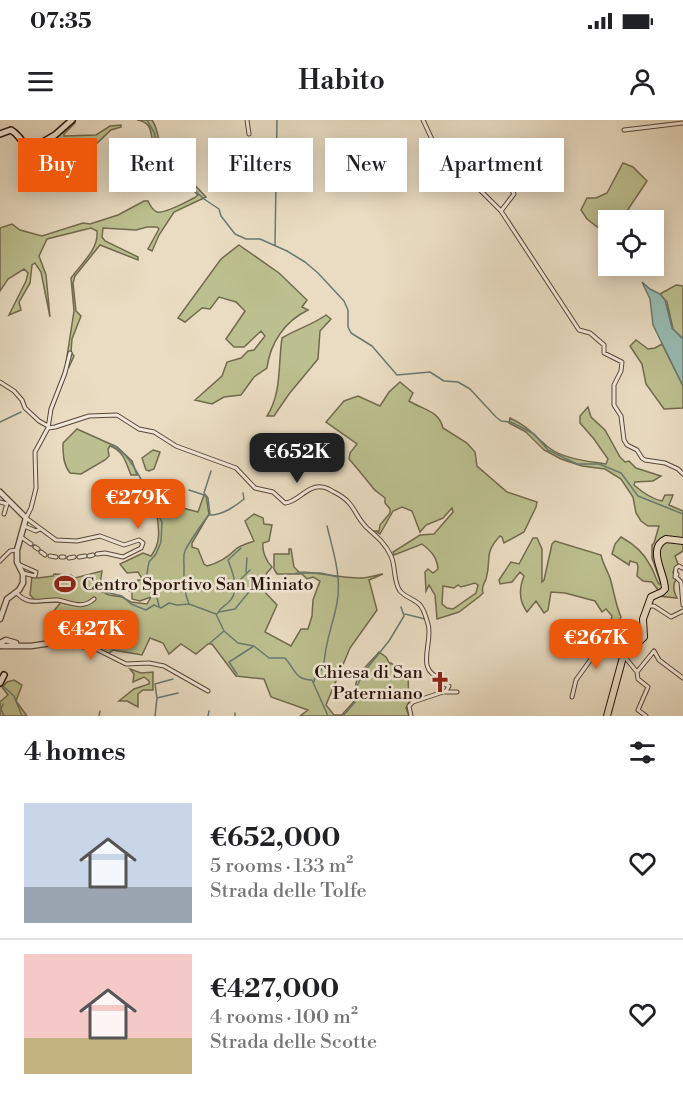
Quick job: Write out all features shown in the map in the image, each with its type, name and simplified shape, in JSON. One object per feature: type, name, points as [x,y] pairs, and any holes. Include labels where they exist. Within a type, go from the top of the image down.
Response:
[{"type":"main road","points":[[0,134],[11,130],[15,132],[30,153],[44,167],[48,166],[50,161],[42,153],[43,142],[72,120]]},
{"type":"main road","points":[[607,716],[624,656],[644,638],[643,619],[651,596],[662,592],[665,587],[656,554],[658,547],[666,539],[683,541]]},
{"type":"street","points":[[247,120],[249,134]]},
{"type":"street","points":[[423,120],[432,138]]},
{"type":"street","points":[[624,130],[683,123]]},
{"type":"street","points":[[482,192],[501,211],[579,330],[590,333],[604,345],[604,353],[622,362],[621,371],[614,385],[614,405],[621,416],[623,437],[626,443],[638,450],[645,460],[665,463],[683,474]]},
{"type":"street","points":[[501,211],[513,192]]},
{"type":"street","points":[[0,619],[6,600],[24,582],[17,550],[24,521],[37,486],[35,452],[48,427],[51,409],[65,373],[70,352]]},
{"type":"street","points":[[0,382],[14,391],[22,400],[25,408],[48,427],[54,428],[89,416],[117,415],[139,429],[154,432],[180,448],[236,468],[255,488],[272,491],[285,503],[319,486],[352,503],[368,528],[382,541],[391,556],[400,591],[418,603],[423,610],[430,632],[426,651],[429,670],[435,676],[443,679],[444,684],[449,687],[411,704],[409,708],[411,716]]},
{"type":"street","points":[[0,492],[20,513],[27,526],[36,532],[40,529]]},
{"type":"street","points":[[0,502],[7,504],[4,514]]},
{"type":"street","points":[[24,521],[56,540],[77,541],[99,536],[124,545],[139,540],[142,543],[142,548],[124,557],[105,553],[69,558]]},
{"type":"street","points":[[20,536],[31,544]]},
{"type":"street","points":[[38,549],[56,557]]},
{"type":"street","points":[[0,561],[9,551],[17,550]]},
{"type":"street","points":[[19,566],[36,572],[35,576],[23,573]]},
{"type":"street","points":[[679,579],[675,576],[674,570],[678,566],[682,567]]},
{"type":"street","points":[[677,574],[681,582],[683,605]]},
{"type":"street","points":[[17,591],[31,602],[56,600],[80,605],[94,599]]},
{"type":"street","points":[[647,606],[654,606],[671,617],[683,611]]},
{"type":"street","points":[[572,697],[576,680],[608,637]]},
{"type":"street","points":[[1,644],[27,646],[66,641],[90,647],[126,664],[149,663],[164,666],[208,691]]},
{"type":"street","points":[[637,672],[654,651],[659,660],[683,678]]},
{"type":"street","points":[[624,656],[637,672],[638,679],[648,687],[638,710],[646,716]]},
{"type":"street","points":[[444,691],[457,692]]},
{"type":"green space","points":[[137,120],[152,120],[159,138],[152,138],[149,127]]},
{"type":"green space","points":[[73,121],[75,123],[64,136],[96,135],[110,126],[121,125],[111,130],[97,143],[97,138],[50,138]]},
{"type":"green space","points":[[623,163],[633,167],[647,181],[628,210],[598,210],[598,228],[587,219],[581,210],[587,198],[596,198],[607,193]]},
{"type":"green space","points":[[196,186],[206,197],[174,212],[152,251],[148,249],[159,229],[157,227],[136,230],[103,228],[102,237],[105,241],[138,257],[138,260],[100,245],[75,276],[73,283],[76,311],[81,316],[72,339],[71,352],[74,356],[69,367],[66,363],[74,311],[71,278],[92,250],[97,231],[91,228],[47,239],[39,256],[46,275],[50,317],[41,272],[35,263],[32,265],[30,283],[19,302],[21,310],[9,315],[28,273],[24,269],[8,279],[0,291],[0,228],[12,224],[20,230],[42,236],[118,215],[144,201],[148,201],[157,212],[161,212],[198,195],[195,192]]},
{"type":"green space","points":[[239,245],[279,273],[307,300],[302,307],[308,310],[292,320],[280,334],[271,350],[267,368],[254,377],[241,395],[224,397],[212,404],[195,400],[222,376],[227,362],[241,358],[248,351],[254,350],[265,336],[261,331],[244,347],[234,347],[226,339],[245,311],[236,302],[219,297],[210,309],[202,308],[185,322],[178,318],[221,259]]},
{"type":"green space","points":[[676,285],[683,286],[683,339],[673,329],[667,302],[660,294]]},
{"type":"green space","points":[[326,315],[331,319],[320,331],[318,359],[274,416],[267,416],[277,388],[282,338]]},
{"type":"green space","points":[[636,340],[648,349],[662,344],[683,386],[683,408],[664,409],[646,384],[642,364],[630,346]]},
{"type":"green space","points":[[400,382],[413,393],[409,401],[434,414],[443,428],[467,443],[475,452],[477,466],[507,492],[537,502],[524,532],[504,543],[500,536],[491,548],[483,593],[459,612],[437,619],[435,595],[429,585],[426,591],[425,572],[428,569],[433,573],[438,569],[433,555],[422,544],[394,555],[393,552],[420,535],[434,534],[453,512],[452,508],[443,518],[426,525],[420,532],[412,511],[402,507],[393,511],[380,534],[375,531],[379,531],[390,509],[385,503],[385,498],[374,489],[349,459],[350,453],[357,444],[326,422],[344,401],[358,396],[380,406],[389,392]],"holes":[[[475,583],[478,585],[476,593],[453,609],[442,604],[443,586],[454,588],[458,585],[461,587]]]},
{"type":"green space","points":[[588,407],[591,417],[605,430],[625,462],[629,461],[636,468],[661,476],[653,481],[635,482],[634,485],[658,500],[662,501],[665,495],[673,495],[669,505],[683,511],[683,551],[675,556],[678,564],[673,572],[677,598],[658,596],[658,590],[652,582],[643,581],[637,576],[637,563],[630,561],[629,565],[612,554],[615,544],[621,537],[625,539],[644,556],[661,584],[652,558],[652,545],[659,526],[648,526],[641,521],[636,513],[633,497],[621,479],[605,469],[582,466],[561,459],[544,450],[526,432],[509,423],[510,418],[516,421],[548,447],[561,454],[606,464],[608,459],[580,423],[580,416]]},
{"type":"green space","points":[[77,429],[117,447],[132,461],[137,475],[131,475],[121,454],[110,446],[109,456],[105,460],[81,474],[70,473],[63,455],[63,443]]},
{"type":"green space","points":[[153,450],[160,452],[154,469],[149,471],[146,470],[142,458]]},
{"type":"green space","points":[[159,491],[176,496],[175,506],[198,512],[204,495],[206,496],[209,514],[192,543],[192,547],[198,549],[207,566],[223,559],[240,546],[254,541],[245,521],[254,514],[263,518],[264,524],[272,525],[269,541],[263,543],[263,546],[265,556],[272,567],[266,574],[268,578],[262,589],[277,605],[265,632],[291,646],[301,629],[308,629],[313,600],[320,581],[313,577],[307,579],[302,574],[277,574],[274,569],[274,554],[289,554],[289,549],[291,549],[294,567],[299,572],[360,578],[383,574],[369,580],[377,610],[350,648],[326,705],[334,715],[342,715],[357,697],[356,685],[360,674],[379,652],[390,664],[408,677],[409,702],[406,708],[409,716],[300,716],[308,710],[271,697],[264,679],[236,676],[212,644],[208,644],[196,654],[181,644],[169,654],[163,643],[150,638],[142,655],[113,650],[108,654],[94,647],[92,641],[63,633],[53,612],[61,602],[33,603],[34,599],[30,595],[32,576],[38,578],[54,574],[71,575],[75,578],[102,571],[99,590],[131,602],[147,604],[151,597],[140,601],[132,599],[132,592],[125,589],[126,584],[136,587],[138,580],[143,580],[138,572],[127,573],[120,564],[143,553],[151,556],[154,551],[158,536],[157,516],[161,513],[160,509],[163,505]]},
{"type":"green space","points":[[533,538],[537,538],[542,549],[542,582],[552,544],[555,541],[601,555],[621,617],[616,628],[610,624],[612,616],[606,609],[602,612],[595,601],[565,593],[551,592],[548,610],[544,613],[536,601],[527,612],[521,599],[521,585],[524,576],[520,572],[512,582],[500,584],[499,580],[511,562],[519,564]]},
{"type":"green space","points":[[130,669],[141,673],[153,672],[153,690],[143,690],[138,694],[138,707],[127,701],[119,701],[134,689],[149,684],[144,677],[133,682],[134,674]]},
{"type":"green space","points":[[14,680],[22,685],[16,701],[27,716],[0,716],[0,702],[8,695],[2,687]]},
{"type":"water","points":[[642,282],[665,300],[672,328],[683,339],[683,386],[653,325],[650,299]]},
{"type":"waterway","points":[[147,120],[165,162],[204,199],[219,209],[221,216],[235,234],[246,239],[260,239],[287,251],[318,273],[344,301],[348,310],[348,327],[351,333],[372,346],[397,375],[430,372],[444,381],[458,382],[470,389],[501,421],[511,422],[534,434],[548,450],[577,464],[599,464],[621,473],[638,496],[683,514]]},
{"type":"waterway","points":[[275,245],[277,120]]},
{"type":"waterway","points":[[0,422],[21,412]]},
{"type":"waterway","points":[[113,445],[133,465],[155,510]]},
{"type":"waterway","points":[[210,514],[208,498],[204,493],[211,471]]},
{"type":"waterway","points":[[189,490],[204,495]]},
{"type":"waterway","points":[[189,604],[184,584],[185,551],[209,515],[218,514],[233,507],[244,499],[243,493]]},
{"type":"waterway","points":[[146,579],[149,562],[156,554],[161,542],[162,522],[156,511]]},
{"type":"waterway","points":[[314,682],[315,676],[324,667],[325,650],[338,593],[336,564],[327,526]]},
{"type":"waterway","points":[[217,614],[234,593],[235,582],[228,560],[241,548]]},
{"type":"waterway","points":[[246,572],[247,558]]},
{"type":"waterway","points":[[237,583],[250,570]]},
{"type":"waterway","points":[[296,573],[321,573],[338,577]]},
{"type":"waterway","points":[[146,580],[147,587],[155,590],[159,606]]},
{"type":"waterway","points":[[219,612],[235,609],[258,581]]},
{"type":"waterway","points":[[105,592],[122,596],[131,604],[146,610],[154,605],[161,608],[169,603],[189,604],[216,614],[224,631],[238,643],[254,646],[269,658],[285,658],[299,676],[312,680],[328,716]]},
{"type":"waterway","points":[[343,716],[357,700],[357,686],[364,672],[389,641],[404,616],[401,607]]},
{"type":"waterway","points":[[405,614],[425,619]]},
{"type":"waterway","points":[[210,643],[224,631]]},
{"type":"waterway","points":[[237,674],[229,662],[254,646]]},
{"type":"waterway","points":[[155,716],[157,698],[155,684],[173,679]]},
{"type":"waterway","points":[[3,686],[14,696],[22,716]]},
{"type":"waterway","points":[[157,698],[178,693]]},
{"type":"waterway","points":[[3,704],[1,709],[4,716]]},
{"type":"waterway","points":[[99,716],[100,711]]},
{"type":"waterway","points":[[208,716],[209,711]]},
{"type":"place","name":"Centro Sportivo San Miniato","points":[[65,584]]},
{"type":"place","name":"Chiesa di San Paterniano","points":[[440,682]]}]
